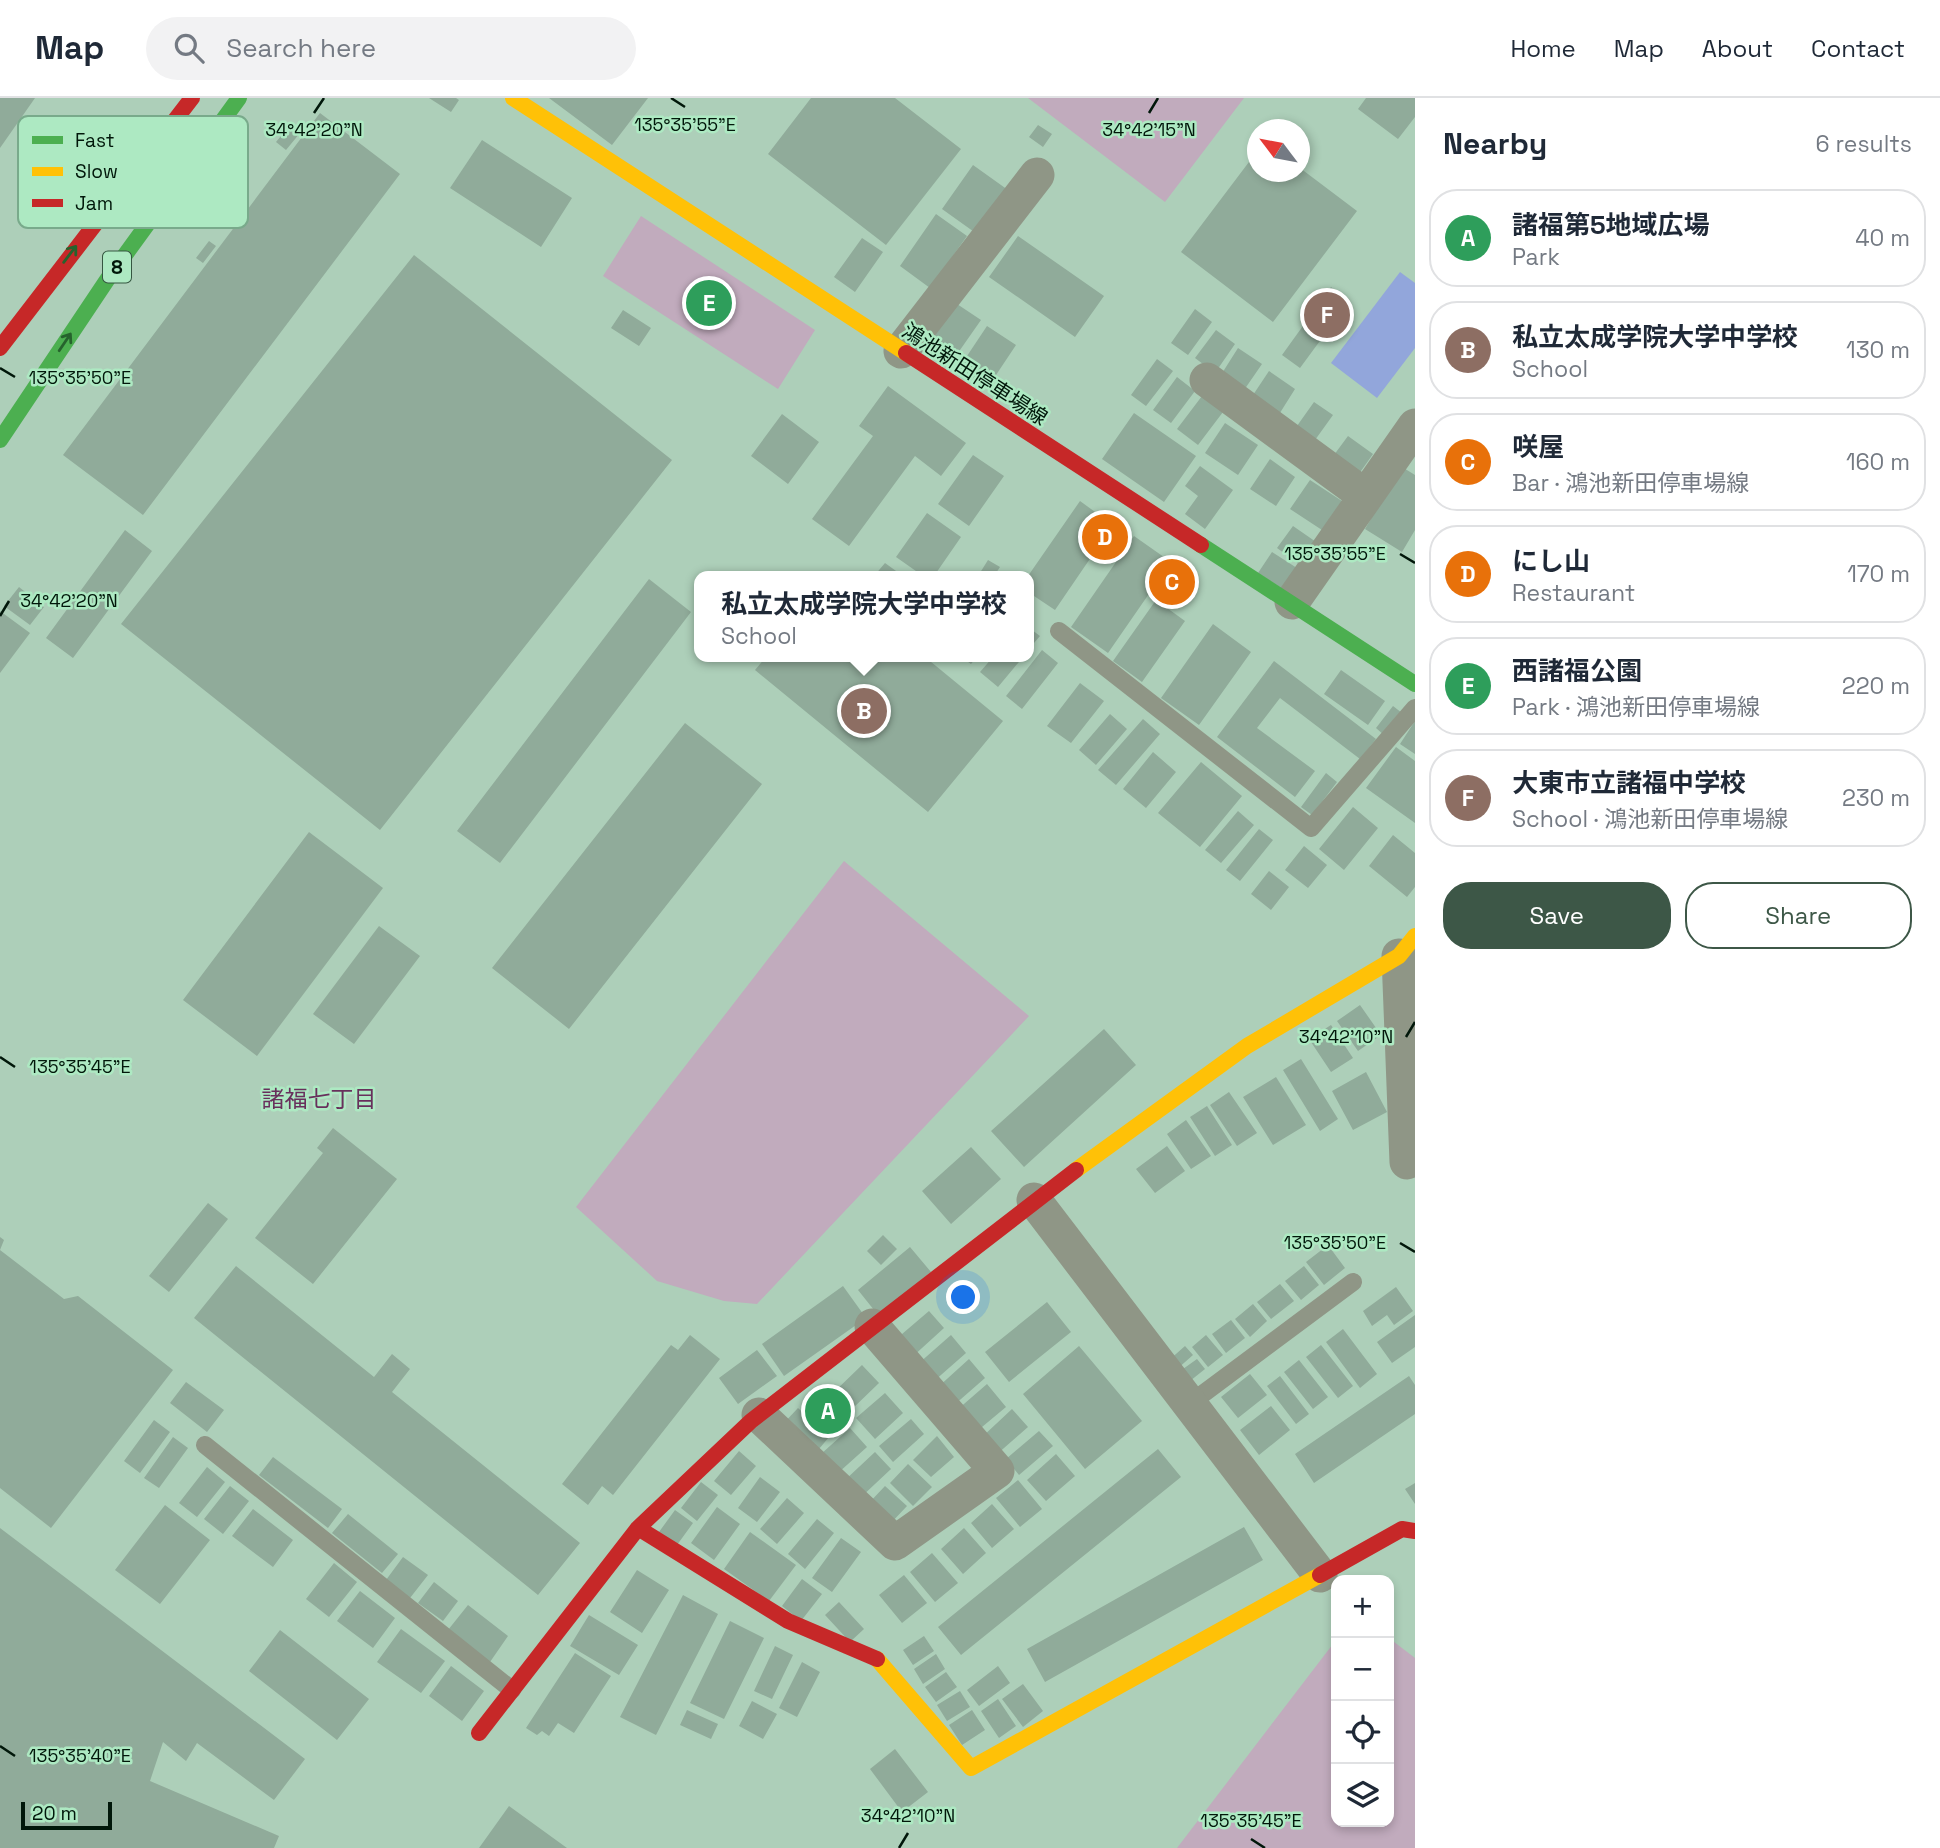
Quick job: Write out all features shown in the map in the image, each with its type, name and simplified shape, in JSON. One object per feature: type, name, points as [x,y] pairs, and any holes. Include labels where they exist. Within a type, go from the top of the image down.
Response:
[{"type":"street","name":"8","points":[[178,116],[192,98]]},
{"type":"street","name":"8","points":[[226,116],[239,98]]},
{"type":"street","name":"鴻池新田停車場線","points":[[513,98],[1415,684]]},
{"type":"street","points":[[901,351],[1037,175]]},
{"type":"street","name":"8","points":[[0,348],[92,228]]},
{"type":"street","name":"8","points":[[0,440],[145,228]]},
{"type":"street","points":[[1207,380],[1364,495]]},
{"type":"street","points":[[1292,603],[1364,495],[1415,426]]},
{"type":"street","points":[[1407,946],[1407,1162],[1415,1157]]},
{"type":"street","points":[[479,1733],[638,1528],[759,1415],[1034,1200],[1247,1046],[1407,946]]},
{"type":"street","points":[[1034,1200],[1320,1575]]},
{"type":"street","points":[[759,1415],[895,1543],[997,1471],[872,1326]]},
{"type":"street","points":[[638,1528],[788,1621],[875,1657],[971,1768],[1402,1530],[1415,1531]]},
{"type":"lane","points":[[1059,631],[1311,828],[1415,708]]},
{"type":"lane","points":[[1188,1405],[1353,1282]]},
{"type":"lane","points":[[205,1445],[512,1690]]},
{"type":"shaded area","points":[[1028,98],[1244,98],[1165,202]]},
{"type":"shaded area","points":[[641,216],[815,330],[778,389],[603,276]]},
{"type":"shaded area","points":[[844,861],[1029,1016],[757,1304],[724,1301],[657,1281],[576,1207]]},
{"type":"shaded area","points":[[823,1389],[850,1416],[832,1434],[805,1406]]},
{"type":"shaded area","points":[[1394,1642],[1415,1658],[1415,1848],[1177,1848],[1331,1647],[1331,1827],[1394,1827]]},
{"type":"water","points":[[1400,272],[1415,283],[1415,348],[1377,398],[1331,363]]},
{"type":"building","points":[[0,98],[35,98],[22,116],[18,116],[18,122],[0,148]]},
{"type":"building","points":[[429,98],[456,98],[459,100],[451,112]]},
{"type":"building","points":[[549,98],[648,98],[612,145]]},
{"type":"building","points":[[811,98],[895,98],[961,149],[886,245],[768,154]]},
{"type":"building","points":[[1366,98],[1415,98],[1415,117],[1398,139],[1358,109]]},
{"type":"building","points":[[320,113],[400,174],[143,515],[63,455],[234,228],[248,228],[248,209]]},
{"type":"building","points":[[290,125],[300,133],[286,150],[276,142]]},
{"type":"building","points":[[1038,125],[1052,134],[1043,147],[1029,137]]},
{"type":"building","points":[[482,140],[572,198],[541,247],[450,188]]},
{"type":"building","points":[[973,165],[1008,190],[977,234],[942,209]]},
{"type":"building","points":[[1247,165],[1247,182],[1310,182],[1310,176],[1357,211],[1273,322],[1181,252]]},
{"type":"building","points":[[936,214],[967,236],[930,288],[900,266]]},
{"type":"building","points":[[1018,236],[1104,296],[1075,337],[989,277]]},
{"type":"building","points":[[862,238],[883,252],[855,292],[834,277]]},
{"type":"building","points":[[209,241],[216,246],[203,263],[196,258]]},
{"type":"building","points":[[414,255],[672,460],[380,830],[121,624]]},
{"type":"building","points":[[1331,287],[1350,300],[1300,368],[1282,355]]},
{"type":"building","points":[[954,302],[981,320],[953,360],[926,342]]},
{"type":"building","points":[[1195,309],[1212,322],[1188,355],[1171,343]]},
{"type":"building","points":[[623,310],[651,328],[639,346],[611,328]]},
{"type":"building","points":[[987,326],[1016,345],[988,387],[959,368]]},
{"type":"building","points":[[1216,330],[1235,344],[1215,373],[1195,358]]},
{"type":"building","points":[[1238,348],[1262,364],[1242,393],[1219,378]]},
{"type":"building","points":[[1157,359],[1173,371],[1146,406],[1131,395]]},
{"type":"building","points":[[1269,371],[1295,389],[1278,416],[1251,398]]},
{"type":"building","points":[[1177,377],[1195,391],[1171,423],[1153,410]]},
{"type":"building","points":[[888,386],[966,443],[941,476],[915,456],[849,546],[812,519],[873,436],[859,426]]},
{"type":"building","points":[[1202,396],[1223,412],[1198,445],[1177,429]]},
{"type":"building","points":[[1314,402],[1333,415],[1310,447],[1292,433]]},
{"type":"building","points":[[1134,413],[1196,456],[1164,502],[1102,459]]},
{"type":"building","points":[[782,414],[819,442],[788,484],[751,456]]},
{"type":"building","points":[[1225,423],[1258,445],[1238,475],[1205,453]]},
{"type":"building","points":[[1348,436],[1373,454],[1356,478],[1331,459]]},
{"type":"building","points":[[973,455],[1004,476],[969,526],[938,504]]},
{"type":"building","points":[[1270,459],[1295,477],[1276,506],[1250,489]]},
{"type":"building","points":[[1200,466],[1233,490],[1205,529],[1185,514],[1198,496],[1185,486]]},
{"type":"building","points":[[1402,467],[1415,475],[1415,530],[1402,552],[1365,529]]},
{"type":"building","points":[[1310,480],[1342,501],[1322,530],[1290,509]]},
{"type":"building","points":[[1080,501],[1113,525],[1055,610],[1034,596],[1034,571],[1031,571]]},
{"type":"building","points":[[927,513],[961,537],[937,571],[916,571],[896,557]]},
{"type":"building","points":[[1293,526],[1319,544],[1303,567],[1277,548]]},
{"type":"building","points":[[125,530],[152,551],[73,658],[46,638]]},
{"type":"building","points":[[1134,536],[1171,562],[1108,653],[1071,627]]},
{"type":"building","points":[[1272,552],[1300,570],[1286,591],[1258,573]]},
{"type":"building","points":[[988,560],[1000,567],[997,571],[981,571]]},
{"type":"building","points":[[885,563],[896,571],[878,571]]},
{"type":"building","points":[[649,579],[691,612],[500,863],[457,831]]},
{"type":"building","points":[[19,587],[44,607],[30,625],[4,606]]},
{"type":"building","points":[[1156,600],[1185,621],[1142,682],[1113,661]]},
{"type":"building","points":[[0,611],[30,633],[0,673]]},
{"type":"building","points":[[1213,624],[1251,652],[1199,725],[1161,698]]},
{"type":"building","points":[[1034,632],[1040,636],[1034,643]]},
{"type":"building","points":[[1042,650],[1058,663],[1022,709],[1006,696]]},
{"type":"building","points":[[1274,661],[1376,739],[1360,759],[1280,698],[1257,728],[1315,771],[1295,797],[1217,737]]},
{"type":"building","points":[[762,662],[931,662],[1003,721],[928,812],[755,670]]},
{"type":"building","points":[[989,662],[1019,662],[998,687],[980,672]]},
{"type":"building","points":[[1341,670],[1385,701],[1368,725],[1324,694]]},
{"type":"building","points":[[1080,683],[1104,701],[1071,743],[1047,726]]},
{"type":"building","points":[[1393,706],[1402,713],[1385,736],[1376,728]]},
{"type":"building","points":[[1110,714],[1127,729],[1096,765],[1079,750]]},
{"type":"building","points":[[1143,719],[1160,734],[1116,785],[1098,770]]},
{"type":"building","points":[[1415,721],[1415,754],[1400,744]]},
{"type":"building","points":[[685,723],[762,784],[569,1029],[492,968]]},
{"type":"building","points":[[1396,747],[1415,761],[1415,823],[1366,788]]},
{"type":"building","points":[[1153,752],[1176,772],[1146,808],[1123,789]]},
{"type":"building","points":[[1201,762],[1242,796],[1200,847],[1158,813]]},
{"type":"building","points":[[1326,773],[1337,782],[1312,815],[1301,807]]},
{"type":"building","points":[[1353,807],[1378,828],[1344,870],[1319,849]]},
{"type":"building","points":[[1238,811],[1254,825],[1221,863],[1205,850]]},
{"type":"building","points":[[1259,829],[1273,840],[1240,881],[1226,870]]},
{"type":"building","points":[[309,832],[383,888],[257,1056],[183,1000]]},
{"type":"building","points":[[1393,835],[1415,853],[1415,887],[1407,897],[1369,866]]},
{"type":"building","points":[[1304,846],[1327,865],[1308,888],[1285,870]]},
{"type":"building","points":[[1269,871],[1289,887],[1271,910],[1251,894]]},
{"type":"building","points":[[379,926],[420,956],[354,1044],[313,1014]]},
{"type":"building","points":[[1360,1005],[1381,1035],[1358,1051],[1337,1021]]},
{"type":"building","points":[[1331,1025],[1353,1058],[1331,1072],[1309,1039]]},
{"type":"building","points":[[1104,1029],[1136,1065],[1024,1167],[991,1131]]},
{"type":"building","points":[[1301,1059],[1338,1119],[1320,1131],[1283,1070]]},
{"type":"building","points":[[1366,1072],[1387,1112],[1353,1130],[1332,1091]]},
{"type":"building","points":[[1276,1077],[1306,1125],[1273,1145],[1243,1097]]},
{"type":"building","points":[[1229,1092],[1257,1133],[1237,1146],[1210,1105]]},
{"type":"building","points":[[1207,1106],[1232,1145],[1215,1156],[1190,1117]]},
{"type":"building","points":[[1186,1120],[1211,1156],[1191,1169],[1167,1134]]},
{"type":"building","points":[[333,1128],[397,1179],[313,1284],[255,1238],[323,1153],[317,1148]]},
{"type":"building","points":[[1167,1146],[1185,1171],[1155,1193],[1136,1169]]},
{"type":"building","points":[[971,1147],[1001,1179],[951,1224],[922,1191]]},
{"type":"building","points":[[208,1203],[228,1219],[169,1292],[149,1276]]},
{"type":"building","points":[[883,1235],[897,1249],[881,1265],[867,1251]]},
{"type":"building","points":[[1328,1245],[1345,1268],[1324,1285],[1306,1262]]},
{"type":"building","points":[[910,1247],[931,1272],[878,1315],[858,1290]]},
{"type":"building","points":[[0,1250],[64,1299],[78,1296],[173,1370],[51,1528],[0,1488]]},
{"type":"building","points":[[236,1266],[374,1377],[392,1354],[410,1369],[392,1392],[580,1543],[538,1595],[194,1318]]},
{"type":"building","points":[[1304,1266],[1319,1285],[1301,1300],[1285,1281]]},
{"type":"building","points":[[1280,1284],[1294,1301],[1271,1319],[1257,1302]]},
{"type":"building","points":[[843,1286],[866,1318],[784,1376],[762,1344]]},
{"type":"building","points":[[1396,1287],[1413,1311],[1394,1325],[1387,1315],[1372,1326],[1363,1311]]},
{"type":"building","points":[[1047,1302],[1071,1332],[1009,1382],[985,1352]]},
{"type":"building","points":[[1253,1304],[1267,1321],[1250,1337],[1235,1319]]},
{"type":"building","points":[[929,1311],[944,1328],[911,1358],[895,1340]]},
{"type":"building","points":[[1415,1315],[1415,1347],[1392,1363],[1377,1342]]},
{"type":"building","points":[[1231,1320],[1245,1338],[1226,1353],[1212,1334]]},
{"type":"building","points":[[1343,1329],[1377,1374],[1360,1388],[1326,1342]]},
{"type":"building","points":[[690,1335],[720,1359],[613,1495],[602,1486],[588,1505],[562,1484],[671,1345],[678,1350]]},
{"type":"building","points":[[951,1335],[966,1353],[933,1382],[918,1364]]},
{"type":"building","points":[[1206,1335],[1223,1355],[1208,1367],[1192,1347]]},
{"type":"building","points":[[1321,1345],[1353,1386],[1338,1398],[1306,1357]]},
{"type":"building","points":[[1079,1346],[1142,1421],[1085,1469],[1023,1394]]},
{"type":"building","points":[[1185,1346],[1193,1355],[1176,1370],[1168,1361]]},
{"type":"building","points":[[757,1350],[777,1376],[738,1404],[719,1378]]},
{"type":"building","points":[[969,1359],[985,1378],[953,1406],[937,1388]]},
{"type":"building","points":[[1197,1359],[1205,1369],[1185,1385],[1176,1374]]},
{"type":"building","points":[[1299,1360],[1328,1397],[1313,1409],[1284,1372]]},
{"type":"building","points":[[862,1365],[879,1383],[850,1411],[833,1393]]},
{"type":"building","points":[[1250,1374],[1267,1395],[1238,1418],[1221,1397]]},
{"type":"building","points":[[1280,1376],[1309,1414],[1296,1424],[1267,1386]]},
{"type":"building","points":[[1409,1376],[1415,1385],[1415,1414],[1314,1483],[1295,1454]]},
{"type":"building","points":[[186,1382],[224,1410],[207,1432],[170,1403]]},
{"type":"building","points":[[987,1384],[1006,1407],[976,1432],[957,1410]]},
{"type":"building","points":[[885,1393],[903,1413],[875,1439],[856,1418]]},
{"type":"building","points":[[1271,1406],[1290,1430],[1259,1455],[1240,1430]]},
{"type":"building","points":[[798,1408],[829,1437],[814,1455],[782,1425]]},
{"type":"building","points":[[1012,1409],[1028,1427],[996,1455],[981,1438]]},
{"type":"building","points":[[911,1419],[924,1434],[893,1462],[879,1446]]},
{"type":"building","points":[[154,1420],[170,1432],[140,1473],[124,1461]]},
{"type":"building","points":[[850,1428],[867,1447],[838,1473],[821,1454]]},
{"type":"building","points":[[1039,1431],[1053,1446],[1019,1475],[1006,1459]]},
{"type":"building","points":[[937,1436],[954,1457],[931,1477],[913,1460]]},
{"type":"building","points":[[173,1437],[188,1448],[159,1488],[144,1478]]},
{"type":"building","points":[[1158,1449],[1181,1477],[961,1655],[938,1627]]},
{"type":"building","points":[[739,1451],[756,1466],[731,1495],[714,1481]]},
{"type":"building","points":[[875,1452],[891,1469],[859,1499],[844,1481]]},
{"type":"building","points":[[1056,1454],[1075,1476],[1046,1501],[1027,1480]]},
{"type":"building","points":[[273,1457],[342,1509],[328,1528],[259,1475]]},
{"type":"building","points":[[908,1464],[932,1487],[913,1506],[890,1483]]},
{"type":"building","points":[[207,1467],[225,1482],[197,1517],[179,1503]]},
{"type":"building","points":[[760,1477],[780,1492],[757,1522],[738,1508]]},
{"type":"building","points":[[1018,1480],[1042,1509],[1020,1527],[996,1498]]},
{"type":"building","points":[[701,1482],[718,1495],[697,1521],[681,1508]]},
{"type":"building","points":[[1415,1483],[1415,1504],[1405,1489]]},
{"type":"building","points":[[230,1486],[249,1501],[223,1534],[204,1519]]},
{"type":"building","points":[[885,1486],[907,1506],[890,1524],[868,1504]]},
{"type":"building","points":[[787,1498],[804,1513],[777,1544],[760,1529]]},
{"type":"building","points":[[992,1504],[1014,1529],[992,1548],[971,1523]]},
{"type":"building","points":[[165,1505],[210,1540],[160,1604],[115,1570]]},
{"type":"building","points":[[717,1507],[740,1524],[714,1560],[691,1543]]},
{"type":"building","points":[[253,1509],[293,1540],[273,1567],[232,1536]]},
{"type":"building","points":[[675,1510],[693,1523],[677,1545],[659,1532]]},
{"type":"building","points":[[348,1514],[398,1554],[382,1573],[332,1533]]},
{"type":"building","points":[[817,1519],[834,1533],[805,1569],[788,1554]]},
{"type":"building","points":[[1244,1527],[1263,1560],[1045,1682],[1027,1649]]},
{"type":"building","points":[[0,1528],[305,1759],[274,1800],[197,1743],[186,1761],[163,1742],[150,1781],[279,1836],[274,1848],[0,1848]]},
{"type":"building","points":[[964,1528],[986,1553],[963,1574],[941,1549]]},
{"type":"building","points":[[750,1532],[796,1565],[769,1601],[724,1569]]},
{"type":"building","points":[[841,1538],[861,1552],[832,1592],[812,1578]]},
{"type":"building","points":[[932,1553],[958,1583],[935,1602],[910,1572]]},
{"type":"building","points":[[403,1557],[428,1575],[410,1598],[386,1580]]},
{"type":"building","points":[[334,1563],[357,1582],[329,1617],[306,1599]]},
{"type":"building","points":[[637,1570],[669,1590],[642,1633],[610,1612]]},
{"type":"building","points":[[904,1575],[927,1603],[902,1623],[879,1595]]},
{"type":"building","points":[[802,1579],[822,1594],[801,1621],[782,1606]]},
{"type":"building","points":[[434,1582],[458,1601],[443,1621],[418,1603]]},
{"type":"building","points":[[360,1591],[395,1618],[373,1648],[337,1621]]},
{"type":"building","points":[[683,1595],[718,1614],[656,1735],[620,1717]]},
{"type":"building","points":[[839,1602],[864,1629],[850,1642],[825,1615]]},
{"type":"building","points":[[468,1605],[508,1636],[490,1662],[448,1630]]},
{"type":"building","points":[[589,1615],[638,1645],[619,1675],[570,1646]]},
{"type":"building","points":[[730,1621],[764,1638],[724,1719],[690,1703]]},
{"type":"building","points":[[401,1629],[445,1661],[421,1693],[377,1662]]},
{"type":"building","points":[[280,1630],[369,1699],[337,1740],[249,1671]]},
{"type":"building","points":[[924,1636],[934,1651],[913,1665],[903,1650]]},
{"type":"building","points":[[775,1646],[793,1655],[772,1699],[754,1691]]},
{"type":"building","points":[[575,1653],[611,1676],[574,1733],[558,1723],[549,1736],[542,1731],[537,1735],[526,1728]]},
{"type":"building","points":[[936,1654],[945,1669],[923,1684],[914,1669]]},
{"type":"building","points":[[802,1662],[820,1672],[797,1717],[779,1708]]},
{"type":"building","points":[[451,1666],[484,1691],[462,1721],[429,1696]]},
{"type":"building","points":[[998,1666],[1010,1683],[979,1706],[967,1690]]},
{"type":"building","points":[[946,1672],[957,1687],[936,1702],[925,1687]]},
{"type":"building","points":[[1023,1684],[1043,1711],[1023,1727],[1002,1699]]},
{"type":"building","points":[[960,1691],[970,1707],[947,1721],[937,1705]]},
{"type":"building","points":[[998,1699],[1016,1726],[999,1738],[981,1711]]},
{"type":"building","points":[[752,1701],[777,1714],[763,1739],[739,1726]]},
{"type":"building","points":[[687,1710],[718,1724],[711,1739],[680,1725]]},
{"type":"building","points":[[972,1710],[985,1730],[962,1745],[949,1725]]},
{"type":"building","points":[[895,1749],[928,1792],[902,1812],[870,1769]]},
{"type":"building","points":[[509,1806],[567,1848],[479,1848]]},
{"type":"traffic: fast","points":[[226,116],[239,98]]},
{"type":"traffic: fast","points":[[0,440],[145,228]]},
{"type":"traffic: fast","points":[[1201,545],[1415,684]]},
{"type":"traffic: slow","points":[[513,98],[906,353]]},
{"type":"traffic: slow","points":[[1076,1170],[1247,1046],[1399,956],[1415,936]]},
{"type":"traffic: slow","points":[[877,1659],[971,1768],[1320,1575]]},
{"type":"traffic: jam","points":[[178,116],[192,98]]},
{"type":"traffic: jam","points":[[0,348],[92,228]]},
{"type":"traffic: jam","points":[[906,353],[1201,545]]},
{"type":"traffic: jam","points":[[638,1528],[751,1421],[1076,1170]]},
{"type":"traffic: jam","points":[[479,1733],[638,1528],[788,1621],[877,1659]]},
{"type":"traffic: jam","points":[[1320,1575],[1402,1529],[1415,1531]]},
{"type":"place","name":"西諸福公園","points":[[709,303]]},
{"type":"place","name":"大東市立諸福中学校","points":[[1327,315]]},
{"type":"place","name":"にし山","points":[[1105,537]]},
{"type":"place","name":"咲屋","points":[[1172,582]]},
{"type":"place","name":"私立太成学院大学中学校","points":[[864,711]]},
{"type":"place","name":"諸福第5地域広場","points":[[828,1411]]},
{"type":"district","name":"諸福七丁目","points":[[319,1099]]}]
